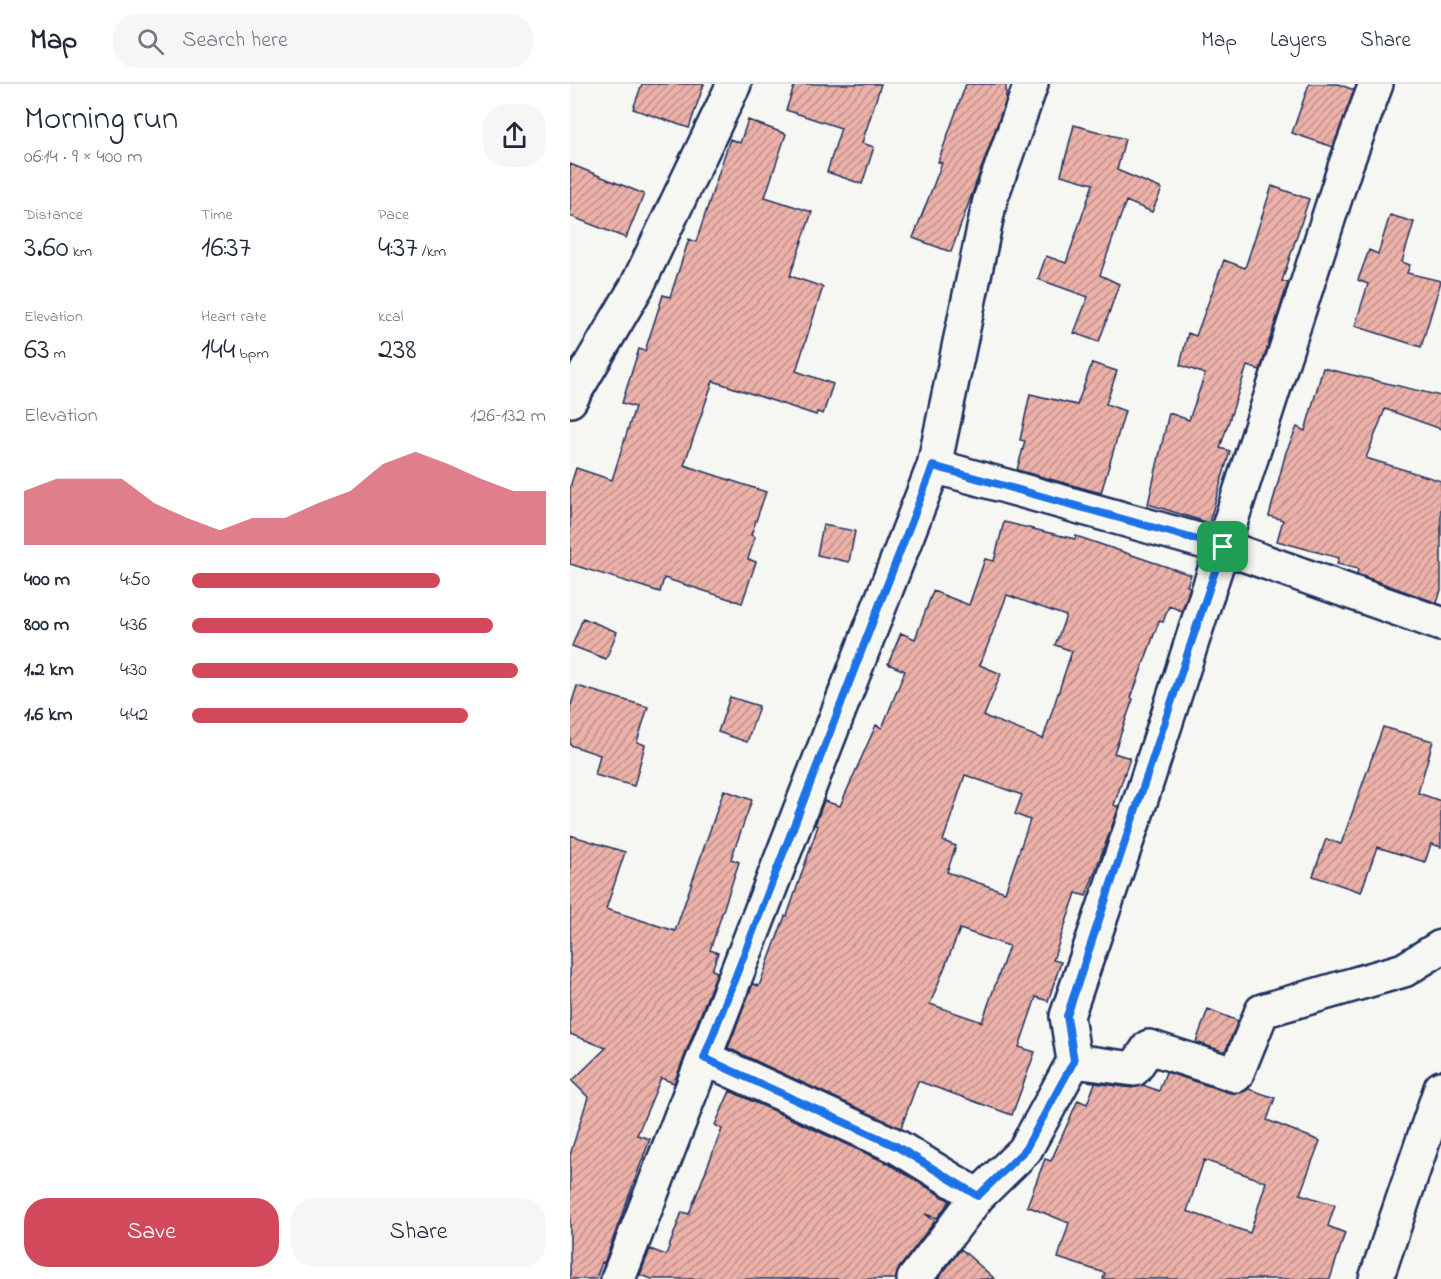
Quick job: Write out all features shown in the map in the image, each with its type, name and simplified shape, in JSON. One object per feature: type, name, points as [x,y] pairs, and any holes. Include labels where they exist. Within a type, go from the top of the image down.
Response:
[{"type":"street","points":[[570,400],[637,286],[734,84]]},
{"type":"street","points":[[618,1279],[933,466],[990,200],[1031,84]]},
{"type":"street","points":[[914,1279],[978,1196],[1025,1150],[1074,1061],[1067,1016],[1223,547],[1345,166],[1376,84]]},
{"type":"street","points":[[933,466],[1223,547],[1441,624]]},
{"type":"street","points":[[1074,1061],[1134,1069],[1149,1047],[1236,1075],[1263,1011],[1404,970],[1441,947]]},
{"type":"street","points":[[704,1058],[896,1146],[978,1196]]},
{"type":"street","points":[[1376,1279],[1441,1088]]},
{"type":"building","points":[[642,84],[704,84],[689,128],[633,109]]},
{"type":"building","points":[[795,84],[881,84],[862,143],[874,147],[862,184],[827,172],[841,128],[786,110]]},
{"type":"building","points":[[966,84],[1006,84],[1006,100],[951,252],[913,238],[942,163],[938,162]]},
{"type":"building","points":[[1309,84],[1338,84],[1354,90],[1333,147],[1292,133]]},
{"type":"building","points":[[748,120],[786,134],[765,197],[812,212],[790,276],[823,287],[796,371],[833,384],[823,414],[817,412],[816,415],[713,381],[684,465],[766,492],[751,535],[755,537],[748,559],[756,562],[742,603],[664,578],[660,592],[570,564],[570,487],[576,468],[612,480],[635,407],[622,403],[639,349],[645,351],[663,295],[670,297],[689,239],[696,242],[730,139],[740,143]]},
{"type":"building","points":[[1074,125],[1125,139],[1117,170],[1162,189],[1152,212],[1126,201],[1100,275],[1119,284],[1099,342],[1074,333],[1088,297],[1038,279],[1046,256],[1066,263],[1093,184],[1061,175]]},
{"type":"building","points":[[570,164],[644,194],[626,238],[570,216]]},
{"type":"building","points":[[1272,186],[1309,199],[1282,281],[1288,283],[1260,370],[1247,366],[1220,448],[1230,451],[1209,523],[1148,504],[1169,413],[1189,420],[1205,374],[1180,365],[1188,333],[1196,336],[1224,260],[1245,268]]},
{"type":"building","points":[[1390,215],[1414,222],[1402,262],[1410,265],[1407,273],[1441,281],[1421,347],[1355,326],[1368,284],[1358,280],[1369,250],[1378,254]]},
{"type":"building","points":[[1092,363],[1117,371],[1106,404],[1125,411],[1101,493],[1017,470],[1025,441],[1020,440],[1030,394],[1077,405]]},
{"type":"building","points":[[1323,368],[1441,396],[1441,429],[1385,409],[1366,458],[1441,481],[1441,590],[1437,603],[1357,574],[1358,569],[1337,564],[1339,558],[1277,541],[1283,520],[1269,516],[1286,452],[1297,427],[1305,431]]},
{"type":"building","points":[[1004,522],[1075,539],[1076,536],[1191,575],[1187,586],[1190,587],[1182,611],[1169,606],[1163,622],[1159,621],[1131,698],[1133,699],[1114,753],[1130,758],[1114,805],[1119,807],[1086,896],[1076,893],[1053,960],[1061,962],[1048,1001],[1036,997],[1019,1047],[1035,1052],[1012,1115],[918,1081],[901,1128],[728,1048],[753,984],[759,986],[785,916],[787,916],[818,826],[815,825],[824,801],[840,806],[876,725],[882,728],[905,671],[888,664],[901,633],[915,639],[933,591],[969,605],[985,559],[994,561]],"holes":[[[1007,595],[1066,616],[1055,645],[1072,651],[1043,739],[984,716],[1001,674],[980,665]],[[965,775],[1022,795],[1015,814],[1030,820],[1005,892],[947,872],[956,846],[943,841]],[[960,929],[1009,946],[982,1022],[930,1004]]]},
{"type":"building","points":[[823,525],[855,531],[849,562],[817,555]]},
{"type":"building","points":[[583,618],[617,632],[606,659],[572,646]]},
{"type":"building","points":[[577,686],[648,707],[637,742],[645,745],[634,786],[595,775],[600,755],[570,745],[570,708]]},
{"type":"building","points":[[730,697],[759,706],[747,742],[718,732]]},
{"type":"building","points":[[1383,727],[1433,741],[1418,793],[1441,801],[1441,847],[1431,844],[1425,862],[1377,847],[1361,892],[1313,876],[1326,839],[1341,844]]},
{"type":"building","points":[[724,790],[752,800],[731,859],[739,862],[710,950],[718,953],[712,970],[717,972],[674,1083],[661,1078],[637,1135],[650,1139],[604,1263],[602,1262],[596,1279],[570,1279],[570,1155],[588,1097],[572,1081],[606,1048],[570,1034],[570,835],[625,852],[606,909],[675,931]]},
{"type":"building","points":[[1208,1009],[1238,1021],[1225,1052],[1196,1042]]},
{"type":"building","points":[[1166,1072],[1230,1093],[1240,1093],[1249,1089],[1275,1098],[1267,1120],[1320,1141],[1300,1194],[1335,1205],[1328,1226],[1345,1233],[1330,1279],[1103,1279],[1105,1273],[1058,1258],[1069,1223],[1027,1206],[1045,1159],[1051,1161],[1078,1100],[1087,1104],[1095,1083],[1132,1088],[1143,1085],[1159,1091]],"holes":[[[1204,1160],[1266,1182],[1250,1233],[1187,1211]]]},
{"type":"building","points":[[730,1091],[887,1163],[950,1201],[937,1218],[925,1214],[935,1221],[899,1268],[896,1279],[652,1279],[640,1275],[650,1249],[666,1255],[682,1212],[689,1214],[722,1129],[715,1125]]},
{"type":"building","points":[[961,1249],[995,1279],[938,1279]]},
{"type":"route","points":[[933,466],[1223,547],[1067,1016],[1074,1061],[1025,1150],[978,1196],[896,1146],[704,1058],[933,466]]}]
